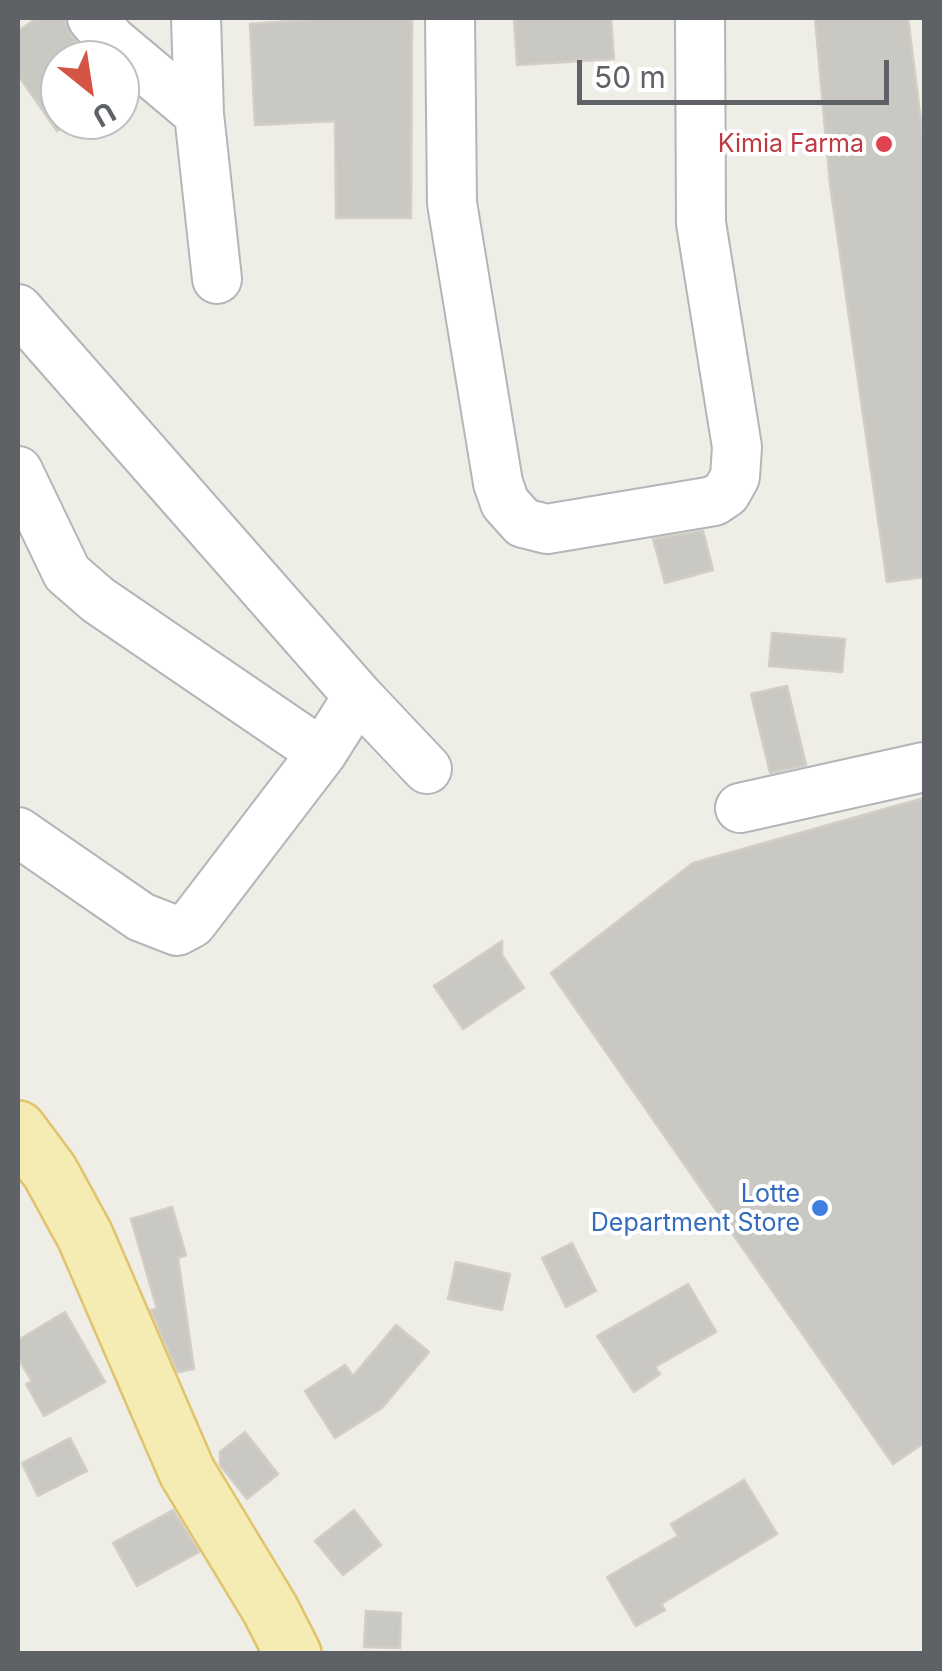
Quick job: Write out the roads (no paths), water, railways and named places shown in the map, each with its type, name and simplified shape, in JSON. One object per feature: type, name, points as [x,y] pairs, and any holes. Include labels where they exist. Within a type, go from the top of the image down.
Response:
[{"type":"main road","points":[[18,1129],[50,1172],[106,1276],[187,1472],[293,1654]]},
{"type":"street","points":[[92,18],[111,40],[199,114]]},
{"type":"street","points":[[196,18],[199,114],[217,279]]},
{"type":"street","points":[[450,18],[452,203],[498,483],[512,513],[523,523],[548,529],[714,501],[726,493],[735,477],[736,447],[701,222],[700,18]]},
{"type":"street","points":[[18,309],[358,696],[427,768]]},
{"type":"street","points":[[18,471],[67,574],[98,600],[322,753]]},
{"type":"street","points":[[18,832],[142,916],[177,930],[192,923],[322,753],[358,696]]},
{"type":"street","points":[[740,808],[924,767]]},
{"type":"place","name":"Kimia Farma","points":[[884,144]]},
{"type":"place","name":"Lotte Department Store","points":[[820,1208]]}]
